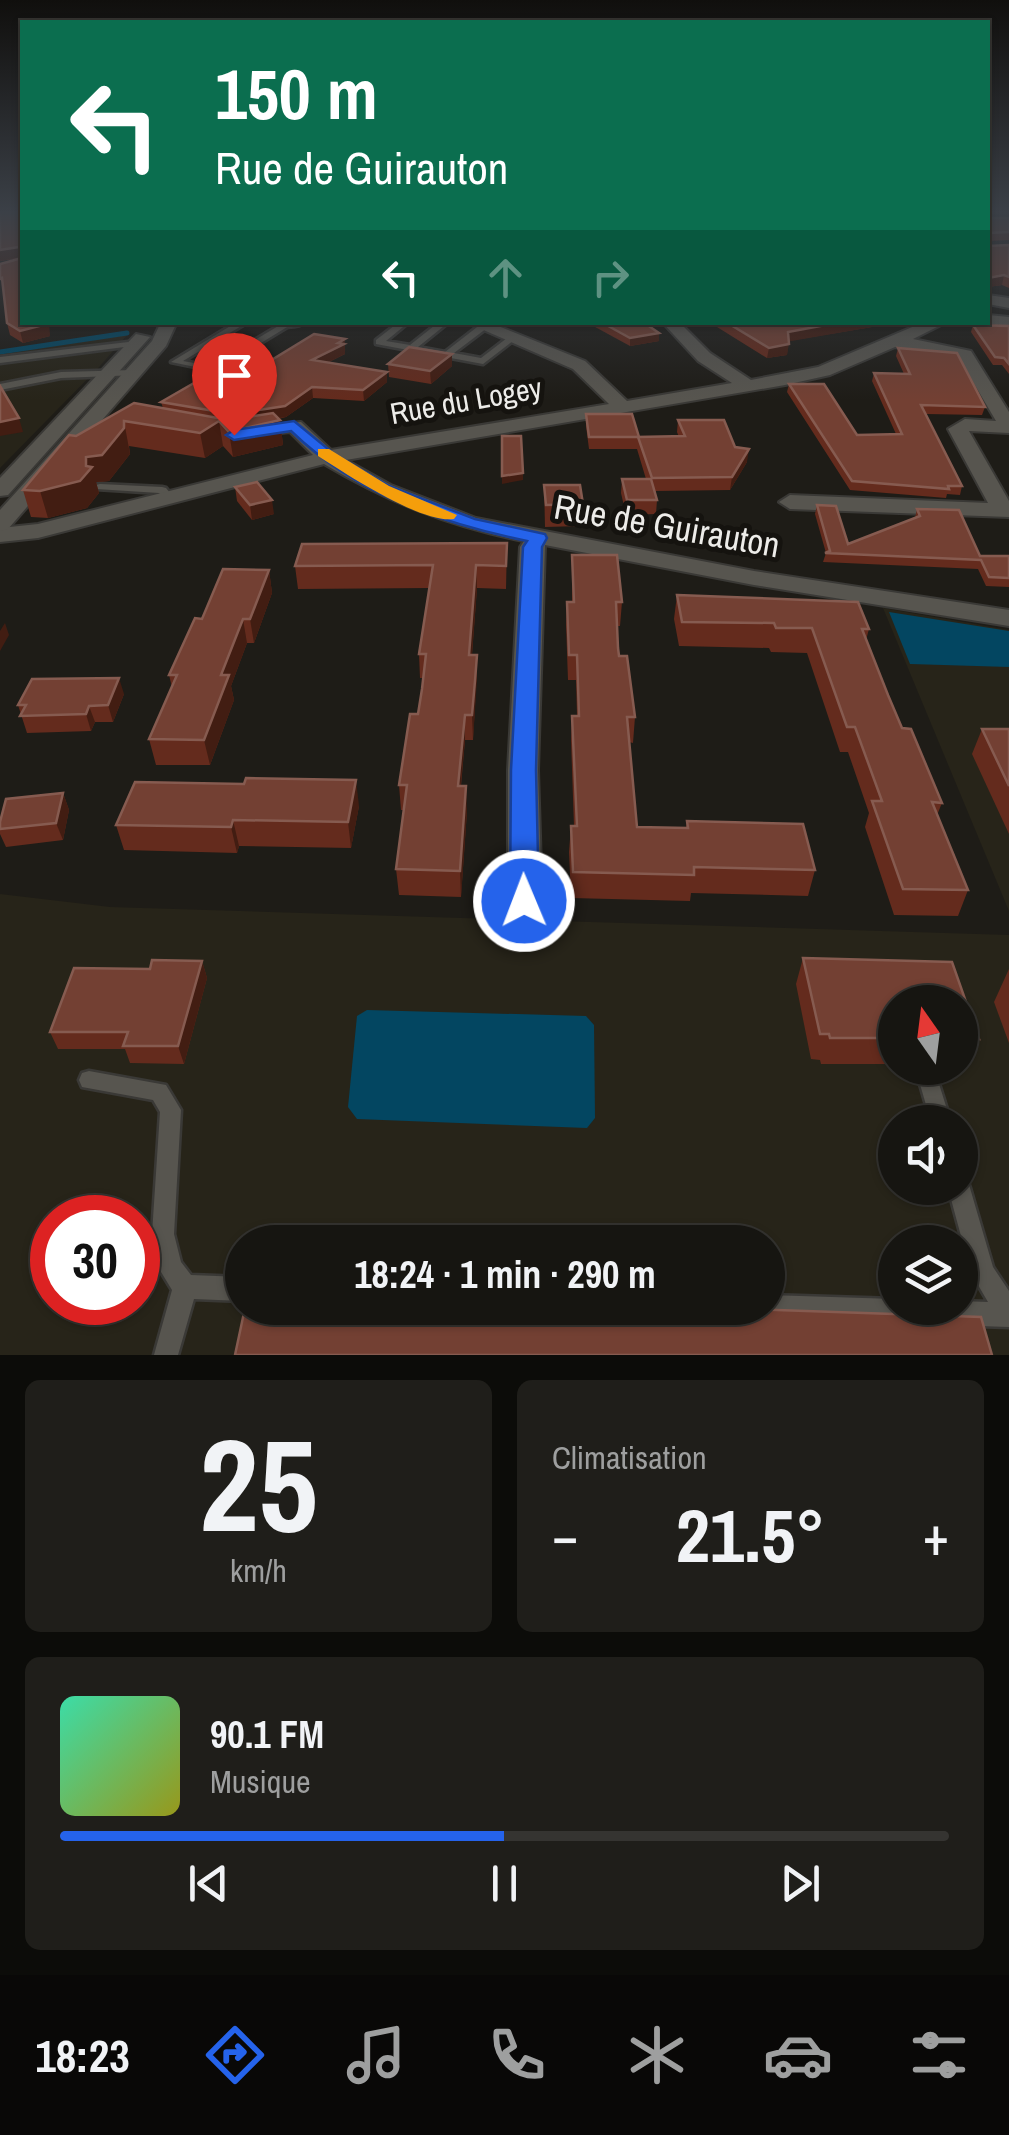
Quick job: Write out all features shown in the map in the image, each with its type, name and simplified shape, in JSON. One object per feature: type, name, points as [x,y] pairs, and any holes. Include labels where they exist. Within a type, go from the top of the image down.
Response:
[{"type":"street","points":[[0,490],[137,343],[148,325]]},
{"type":"street","points":[[0,524],[134,374],[168,325]]},
{"type":"street","points":[[482,325],[579,365],[621,404]]},
{"type":"street","points":[[673,325],[704,356],[748,386]]},
{"type":"street","points":[[930,326],[958,345],[1009,427]]},
{"type":"street","name":"Rue du Logey","points":[[0,535],[38,531],[327,457],[824,371],[930,326]]},
{"type":"street","points":[[889,342],[932,346],[965,356]]},
{"type":"street","points":[[1006,510],[958,429],[965,425],[1009,427]]},
{"type":"street","name":"Rue de Guirauton","points":[[222,434],[294,426],[327,457],[383,490],[470,524],[754,578],[1009,618]]},
{"type":"street","points":[[790,502],[1006,510]]},
{"type":"street","points":[[524,901],[523,770],[532,547],[538,538]]},
{"type":"lane","points":[[239,325],[174,362],[212,369],[286,325]]},
{"type":"lane","points":[[401,325],[379,342],[483,361],[514,337]]},
{"type":"lane","points":[[411,348],[442,325]]},
{"type":"lane","points":[[448,354],[478,325]]},
{"type":"lane","points":[[0,360],[137,343]]},
{"type":"lane","points":[[46,353],[61,375]]},
{"type":"lane","points":[[0,386],[61,375],[134,374]]},
{"type":"lane","points":[[41,442],[74,442]]},
{"type":"lane","points":[[100,488],[162,490],[168,498]]},
{"type":"lane","points":[[89,1080],[158,1092],[171,1110],[163,1234],[170,1266],[186,1287]]},
{"type":"lane","points":[[964,1205],[983,1273],[1009,1314]]},
{"type":"lane","points":[[186,1287],[225,1288]]},
{"type":"lane","points":[[166,1355],[186,1287]]},
{"type":"lane","points":[[785,1307],[1009,1314]]},
{"type":"shaded area","points":[[127,335],[100,366],[0,468],[0,354]]},
{"type":"shaded area","points":[[883,608],[1009,630],[1009,911]]},
{"type":"shaded area","points":[[0,894],[110,907],[1009,935],[1009,1355],[0,1355]]},
{"type":"water","points":[[889,612],[1009,631],[1009,667],[910,664]]},
{"type":"water","points":[[367,1010],[586,1016],[594,1025],[595,1118],[587,1128],[357,1119],[348,1107],[357,1016]]},
{"type":"building","points":[[0,273],[20,273],[20,325],[43,325],[20,331],[7,323]]},
{"type":"building","points":[[606,325],[647,325],[659,333],[630,338]]},
{"type":"building","points":[[731,325],[826,325],[788,332],[789,344],[769,348]]},
{"type":"building","points":[[973,325],[1009,326],[1009,364],[1004,358],[995,357]]},
{"type":"building","points":[[314,334],[345,339],[338,343],[344,344],[312,360],[387,372],[363,390],[312,387],[285,406],[232,414],[161,402],[194,383],[226,388]]},
{"type":"building","points":[[409,347],[452,354],[430,371],[388,364]]},
{"type":"building","points":[[898,348],[957,353],[985,407],[921,405],[962,486],[948,486],[949,489],[852,481],[789,384],[824,384],[857,435],[902,434],[874,373],[910,374]]},
{"type":"building","points":[[0,386],[19,418],[0,422]]},
{"type":"building","points":[[134,403],[229,420],[273,413],[280,420],[229,432],[219,421],[200,433],[124,421],[124,428],[102,455],[86,457],[86,466],[92,467],[80,481],[40,491],[23,490],[69,435],[76,436]]},
{"type":"building","points":[[586,414],[632,414],[639,437],[589,437]]},
{"type":"building","points":[[678,420],[724,420],[735,447],[749,449],[732,477],[652,478],[638,437],[685,436]]},
{"type":"building","points":[[502,436],[521,436],[523,473],[502,476]]},
{"type":"building","points":[[622,479],[651,479],[657,500],[627,500]]},
{"type":"building","points":[[257,482],[272,500],[250,505],[235,487]]},
{"type":"building","points":[[544,485],[580,485],[583,504],[546,505]]},
{"type":"building","points":[[817,505],[836,506],[848,544],[920,516],[917,509],[959,510],[980,556],[1009,556],[1009,578],[989,577],[981,560],[825,553],[830,551]]},
{"type":"building","points":[[507,543],[506,566],[476,565],[469,655],[477,655],[475,681],[472,715],[465,715],[458,786],[466,786],[460,871],[396,869],[407,785],[399,785],[410,714],[418,714],[422,689],[426,654],[419,654],[433,565],[295,566],[302,544]]},
{"type":"building","points":[[572,555],[617,555],[622,602],[616,602],[618,648],[619,656],[627,656],[635,717],[627,717],[637,827],[688,828],[687,821],[803,824],[815,870],[694,867],[694,875],[573,872],[571,826],[577,826],[572,716],[579,716],[577,655],[569,655],[567,602],[574,602]]},
{"type":"building","points":[[223,569],[269,570],[250,619],[243,619],[221,675],[229,675],[204,740],[149,739],[177,675],[169,675],[195,618],[202,619]]},
{"type":"building","points":[[677,595],[858,602],[869,629],[862,629],[888,695],[902,728],[911,729],[942,803],[932,802],[968,890],[903,889],[872,801],[882,801],[855,727],[847,727],[812,628],[776,628],[774,623],[682,622]]},
{"type":"building","points":[[119,678],[108,705],[89,706],[86,714],[20,716],[26,705],[18,705],[32,679]]},
{"type":"building","points":[[982,729],[1009,729],[1009,786]]},
{"type":"building","points":[[246,778],[356,780],[348,822],[233,820],[231,827],[116,825],[135,782],[244,784]]},
{"type":"building","points":[[63,793],[56,823],[0,829],[6,799]]},
{"type":"building","points":[[803,958],[952,962],[960,985],[878,985],[878,1038],[830,1038],[829,1034],[820,1034]]},
{"type":"building","points":[[152,960],[202,961],[178,1046],[123,1046],[128,1032],[50,1032],[74,968],[150,969]]},
{"type":"building","points":[[785,1310],[878,1314],[878,1325],[978,1325],[981,1317],[992,1355],[235,1355],[241,1325],[785,1325]]},
{"type":"waterway","points":[[0,352],[127,333]]},
{"type":"slow traffic","points":[[324,453],[383,490],[448,515]]},
{"type":"route","points":[[234,435],[294,426],[327,457],[383,490],[470,524],[538,538],[532,547],[523,770],[524,901]]}]
